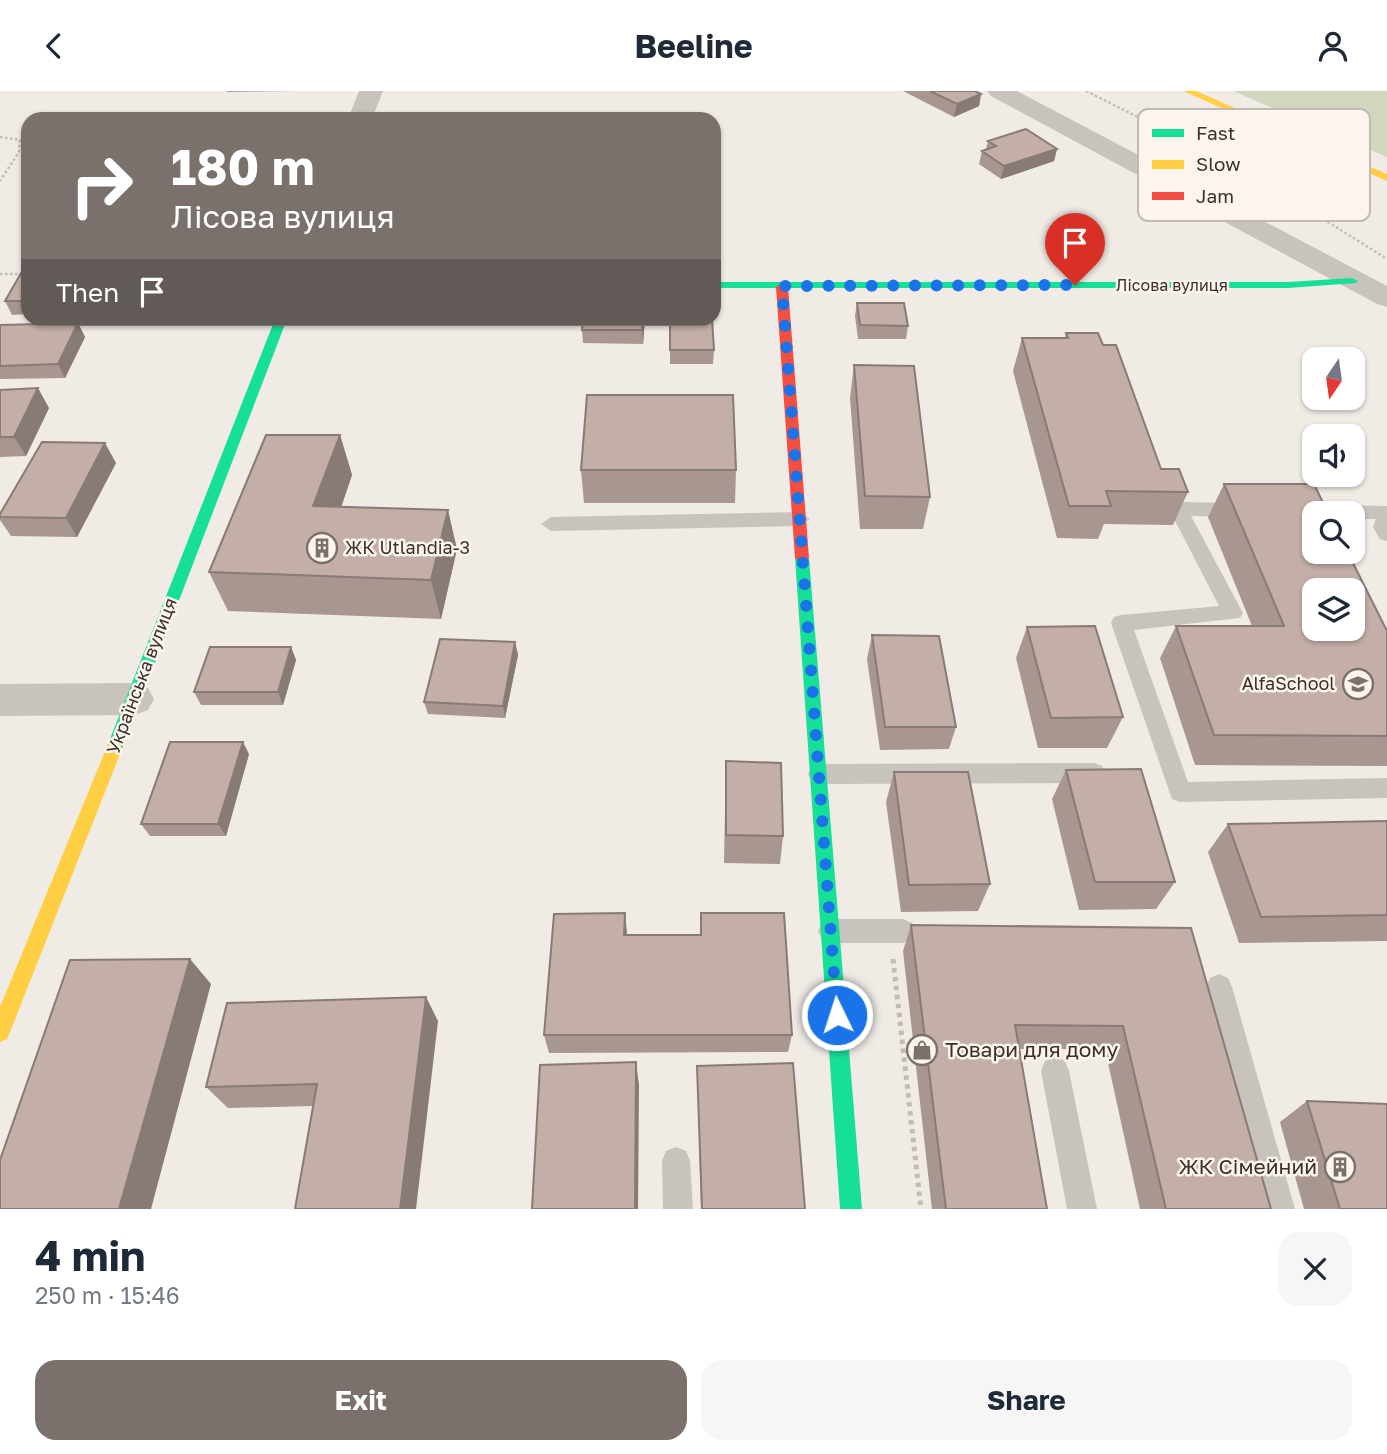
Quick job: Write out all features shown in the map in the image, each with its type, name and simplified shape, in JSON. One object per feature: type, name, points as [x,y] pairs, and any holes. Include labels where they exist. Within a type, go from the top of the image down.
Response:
[{"type":"street","points":[[363,112],[371,91]]},
{"type":"street","points":[[999,91],[1138,166]]},
{"type":"street","points":[[1188,91],[1229,109]]},
{"type":"street","points":[[1370,171],[1387,178]]},
{"type":"street","points":[[1241,221],[1387,298]]},
{"type":"street","name":"Лісова вулиця","points":[[721,285],[1288,285],[1352,281]]},
{"type":"street","points":[[782,286],[851,1209]]},
{"type":"street","name":"Українська вулиця","points":[[0,1032],[134,699],[278,326]]},
{"type":"street","points":[[0,700],[134,699]]},
{"type":"lane","points":[[1387,534],[1384,527],[1386,513],[1178,509],[1233,613],[1121,623],[1180,792],[1387,789]]},
{"type":"lane","points":[[551,524],[800,519]]},
{"type":"lane","points":[[819,775],[1105,772]]},
{"type":"lane","points":[[831,931],[897,931]]},
{"type":"lane","points":[[1219,987],[1280,1209]]},
{"type":"lane","points":[[1055,1071],[1082,1209]]},
{"type":"lane","points":[[676,1161],[678,1209]]},
{"type":"path","points":[[1086,91],[1138,117]]},
{"type":"path","points":[[0,137],[20,140],[19,152],[0,181]]},
{"type":"path","points":[[1326,221],[1387,259]]},
{"type":"path","points":[[0,274],[21,274]]},
{"type":"path","points":[[897,931],[921,1209]]},
{"type":"green space","points":[[1233,91],[1387,91],[1387,157],[1370,150],[1370,109],[1275,109]]},
{"type":"building","points":[[930,91],[975,91],[981,94],[957,104]]},
{"type":"building","points":[[1026,129],[1057,149],[1004,166],[982,151],[996,146],[988,141]]},
{"type":"building","points":[[21,273],[21,301],[5,301]]},
{"type":"building","points":[[857,303],[904,303],[908,326],[860,325]]},
{"type":"building","points":[[0,325],[77,326],[58,364],[0,366]]},
{"type":"building","points":[[582,326],[642,326],[642,330],[582,330]]},
{"type":"building","points":[[670,326],[712,326],[714,350],[670,350]]},
{"type":"building","points":[[1066,333],[1098,333],[1103,345],[1116,345],[1161,469],[1179,469],[1188,492],[1106,491],[1111,506],[1069,506],[1022,338],[1068,338]]},
{"type":"building","points":[[854,365],[914,366],[930,497],[865,496]]},
{"type":"building","points":[[38,388],[14,437],[0,437],[0,390]]},
{"type":"building","points":[[587,395],[733,395],[736,470],[581,470]]},
{"type":"building","points":[[266,435],[340,435],[313,506],[448,510],[431,580],[209,572]]},
{"type":"building","points":[[42,442],[105,443],[66,518],[0,517],[0,514]]},
{"type":"building","points":[[1224,484],[1302,484],[1302,487],[1315,487],[1322,501],[1302,501],[1302,564],[1354,564],[1360,578],[1302,578],[1302,641],[1365,641],[1365,587],[1387,631],[1387,736],[1214,735],[1176,626],[1284,626]]},
{"type":"building","points":[[1095,626],[1123,717],[1051,718],[1027,627]]},
{"type":"building","points":[[872,635],[939,636],[956,727],[885,727]]},
{"type":"building","points":[[440,639],[515,642],[503,706],[424,702]]},
{"type":"building","points":[[210,647],[291,647],[278,692],[194,692]]},
{"type":"building","points":[[170,742],[243,742],[218,824],[141,824]]},
{"type":"building","points":[[726,761],[781,763],[783,836],[726,835]]},
{"type":"building","points":[[1141,769],[1175,882],[1095,882],[1066,770]]},
{"type":"building","points":[[894,772],[968,772],[990,884],[909,885]]},
{"type":"building","points":[[1387,821],[1387,915],[1261,917],[1228,824]]},
{"type":"building","points":[[625,913],[624,935],[701,935],[701,913],[784,913],[792,1035],[544,1035],[554,914]]},
{"type":"building","points":[[911,925],[1191,928],[1271,1209],[1166,1209],[1123,1026],[1015,1025],[1047,1209],[946,1209]]},
{"type":"building","points":[[190,959],[119,1209],[0,1209],[0,1160],[70,960]]},
{"type":"building","points":[[426,997],[400,1209],[295,1209],[317,1084],[206,1087],[227,1003]]},
{"type":"building","points":[[636,1062],[635,1209],[532,1209],[540,1065]]},
{"type":"building","points":[[793,1063],[805,1209],[702,1209],[697,1066]]},
{"type":"building","name":"ЖК Сімейний","points":[[1307,1101],[1387,1104],[1387,1209],[1340,1209]]},
{"type":"traffic: fast","points":[[721,285],[1288,285],[1352,281]]},
{"type":"traffic: fast","points":[[114,749],[278,326]]},
{"type":"traffic: fast","points":[[802,558],[851,1209]]},
{"type":"traffic: slow","points":[[1188,91],[1229,109]]},
{"type":"traffic: slow","points":[[1370,171],[1387,178]]},
{"type":"traffic: slow","points":[[0,1032],[114,749]]},
{"type":"traffic: jam","points":[[782,287],[802,558]]},
{"type":"place","name":"ЖК Utlandia-3","points":[[322,548]]},
{"type":"place","name":"AlfaSchool","points":[[1358,684]]},
{"type":"place","name":"Товари для дому","points":[[922,1050]]},
{"type":"place","name":"ЖК Сімейний","points":[[1340,1167]]},
{"type":"route","points":[[837,1015],[782,286],[1075,285]]}]
